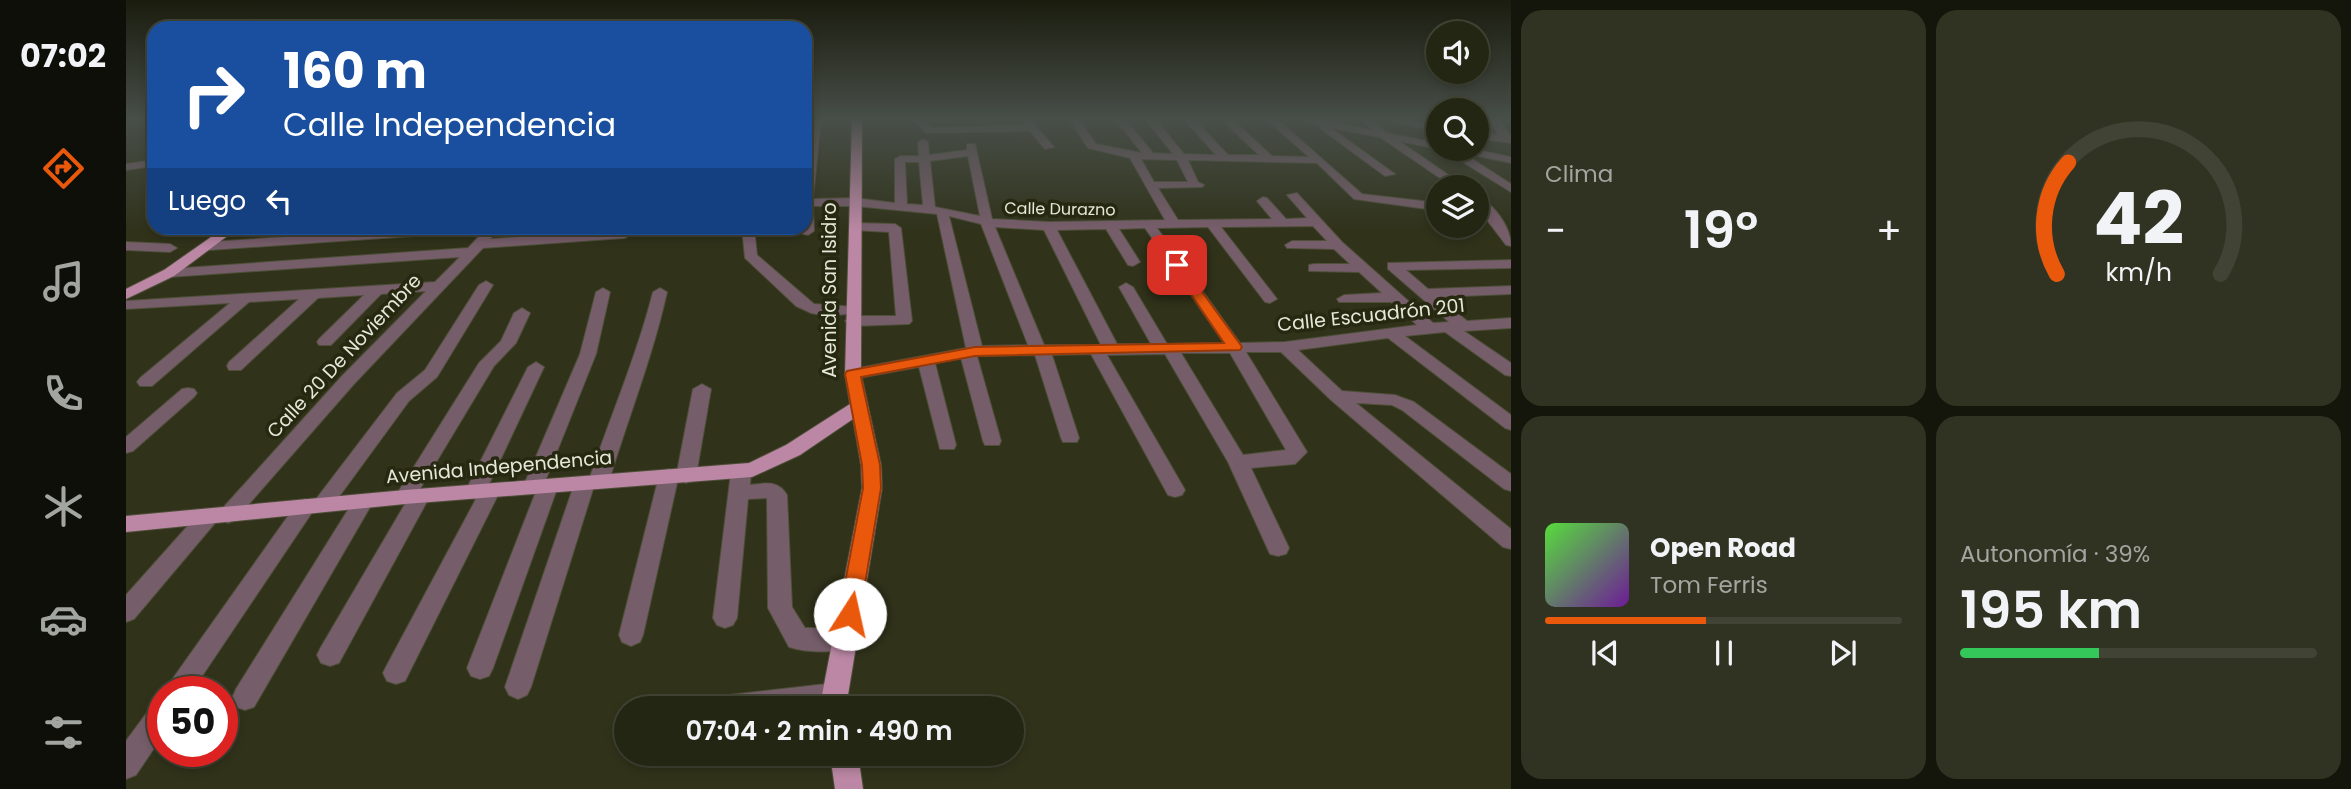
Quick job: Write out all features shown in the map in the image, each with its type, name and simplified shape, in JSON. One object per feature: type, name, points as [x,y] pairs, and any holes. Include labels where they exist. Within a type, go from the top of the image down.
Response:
[{"type":"main road","name":"Avenida San Isidro","points":[[837,696],[872,488],[871,465],[853,374],[856,156]]},
{"type":"main road","points":[[126,295],[169,273],[223,235]]},
{"type":"main road","name":"Avenida Independencia","points":[[126,524],[592,481],[677,476],[740,483],[859,406]]},
{"type":"main road","points":[[846,766],[849,789]]},
{"type":"street","points":[[900,156],[901,207]]},
{"type":"street","points":[[911,156],[923,159],[939,156]]},
{"type":"street","points":[[923,156],[992,441]]},
{"type":"street","points":[[973,156],[987,222],[1040,350],[1070,438]]},
{"type":"street","points":[[1135,156],[1173,223]]},
{"type":"street","points":[[1174,156],[1320,160]]},
{"type":"street","points":[[1151,185],[1195,183],[1180,156]]},
{"type":"street","points":[[1266,156],[1269,159]]},
{"type":"street","points":[[1315,156],[1358,197],[1426,205]]},
{"type":"street","points":[[1364,156],[1389,174]]},
{"type":"street","points":[[1414,156],[1442,175]]},
{"type":"street","points":[[1489,156],[1511,160]]},
{"type":"street","points":[[1468,161],[1511,189]]},
{"type":"street","points":[[126,167],[147,164]]},
{"type":"street","points":[[1293,195],[1337,244],[1429,328]]},
{"type":"street","points":[[1264,201],[1282,222]]},
{"type":"street","name":"Calle Durazno","points":[[812,203],[855,202],[936,211],[987,222],[1049,226],[1316,222]]},
{"type":"street","points":[[1489,212],[1511,242]]},
{"type":"street","points":[[1210,222],[1270,299]]},
{"type":"street","points":[[1148,225],[1234,347],[1297,453],[1288,459],[1238,462]]},
{"type":"street","points":[[1049,226],[1105,351],[1175,490]]},
{"type":"street","points":[[1111,226],[1133,262]]},
{"type":"street","points":[[749,235],[750,255],[775,276],[791,297],[819,312],[904,321],[895,228],[856,227]]},
{"type":"street","points":[[209,246],[369,235]]},
{"type":"street","name":"Calle 20 De Noviembre","points":[[126,612],[487,235]]},
{"type":"street","points":[[169,273],[614,235]]},
{"type":"street","points":[[1292,245],[1337,244]]},
{"type":"street","points":[[126,246],[170,248]]},
{"type":"street","points":[[1450,264],[1511,303]]},
{"type":"street","points":[[1511,264],[1393,266],[1425,293],[1456,326],[1511,371]]},
{"type":"street","points":[[1314,268],[1363,268]]},
{"type":"street","points":[[188,676],[314,506],[403,397],[431,373],[486,285]]},
{"type":"street","points":[[126,305],[437,286]]},
{"type":"street","points":[[1126,287],[1238,462],[1278,548]]},
{"type":"street","points":[[325,342],[379,288]]},
{"type":"street","points":[[1425,293],[1511,290]]},
{"type":"street","points":[[480,668],[588,355],[603,292]]},
{"type":"street","points":[[518,687],[592,481],[647,346],[660,292]]},
{"type":"street","points":[[235,366],[313,293]]},
{"type":"street","points":[[146,382],[246,297]]},
{"type":"street","points":[[1344,299],[1395,297]]},
{"type":"street","points":[[330,655],[412,496],[486,363],[508,343],[522,313]]},
{"type":"street","name":"Calle Escuadrón 201","points":[[853,374],[971,352],[1285,347],[1429,328],[1508,325]]},
{"type":"street","points":[[1391,333],[1506,417]]},
{"type":"street","points":[[1285,347],[1338,396],[1511,541]]},
{"type":"street","points":[[926,361],[947,444]]},
{"type":"street","points":[[396,673],[482,492],[536,367]]},
{"type":"street","points":[[631,635],[702,389]]},
{"type":"street","points":[[126,447],[188,393]]},
{"type":"street","points":[[1338,396],[1395,400],[1408,406],[1511,484]]},
{"type":"street","points":[[725,618],[740,483],[771,490],[777,495],[780,608],[798,639],[845,639]]},
{"type":"street","points":[[245,698],[363,502]]},
{"type":"street","points":[[126,765],[147,735]]},
{"type":"route","points":[[850,614],[872,488],[871,465],[853,374],[975,351],[1234,347],[1177,265]]}]
